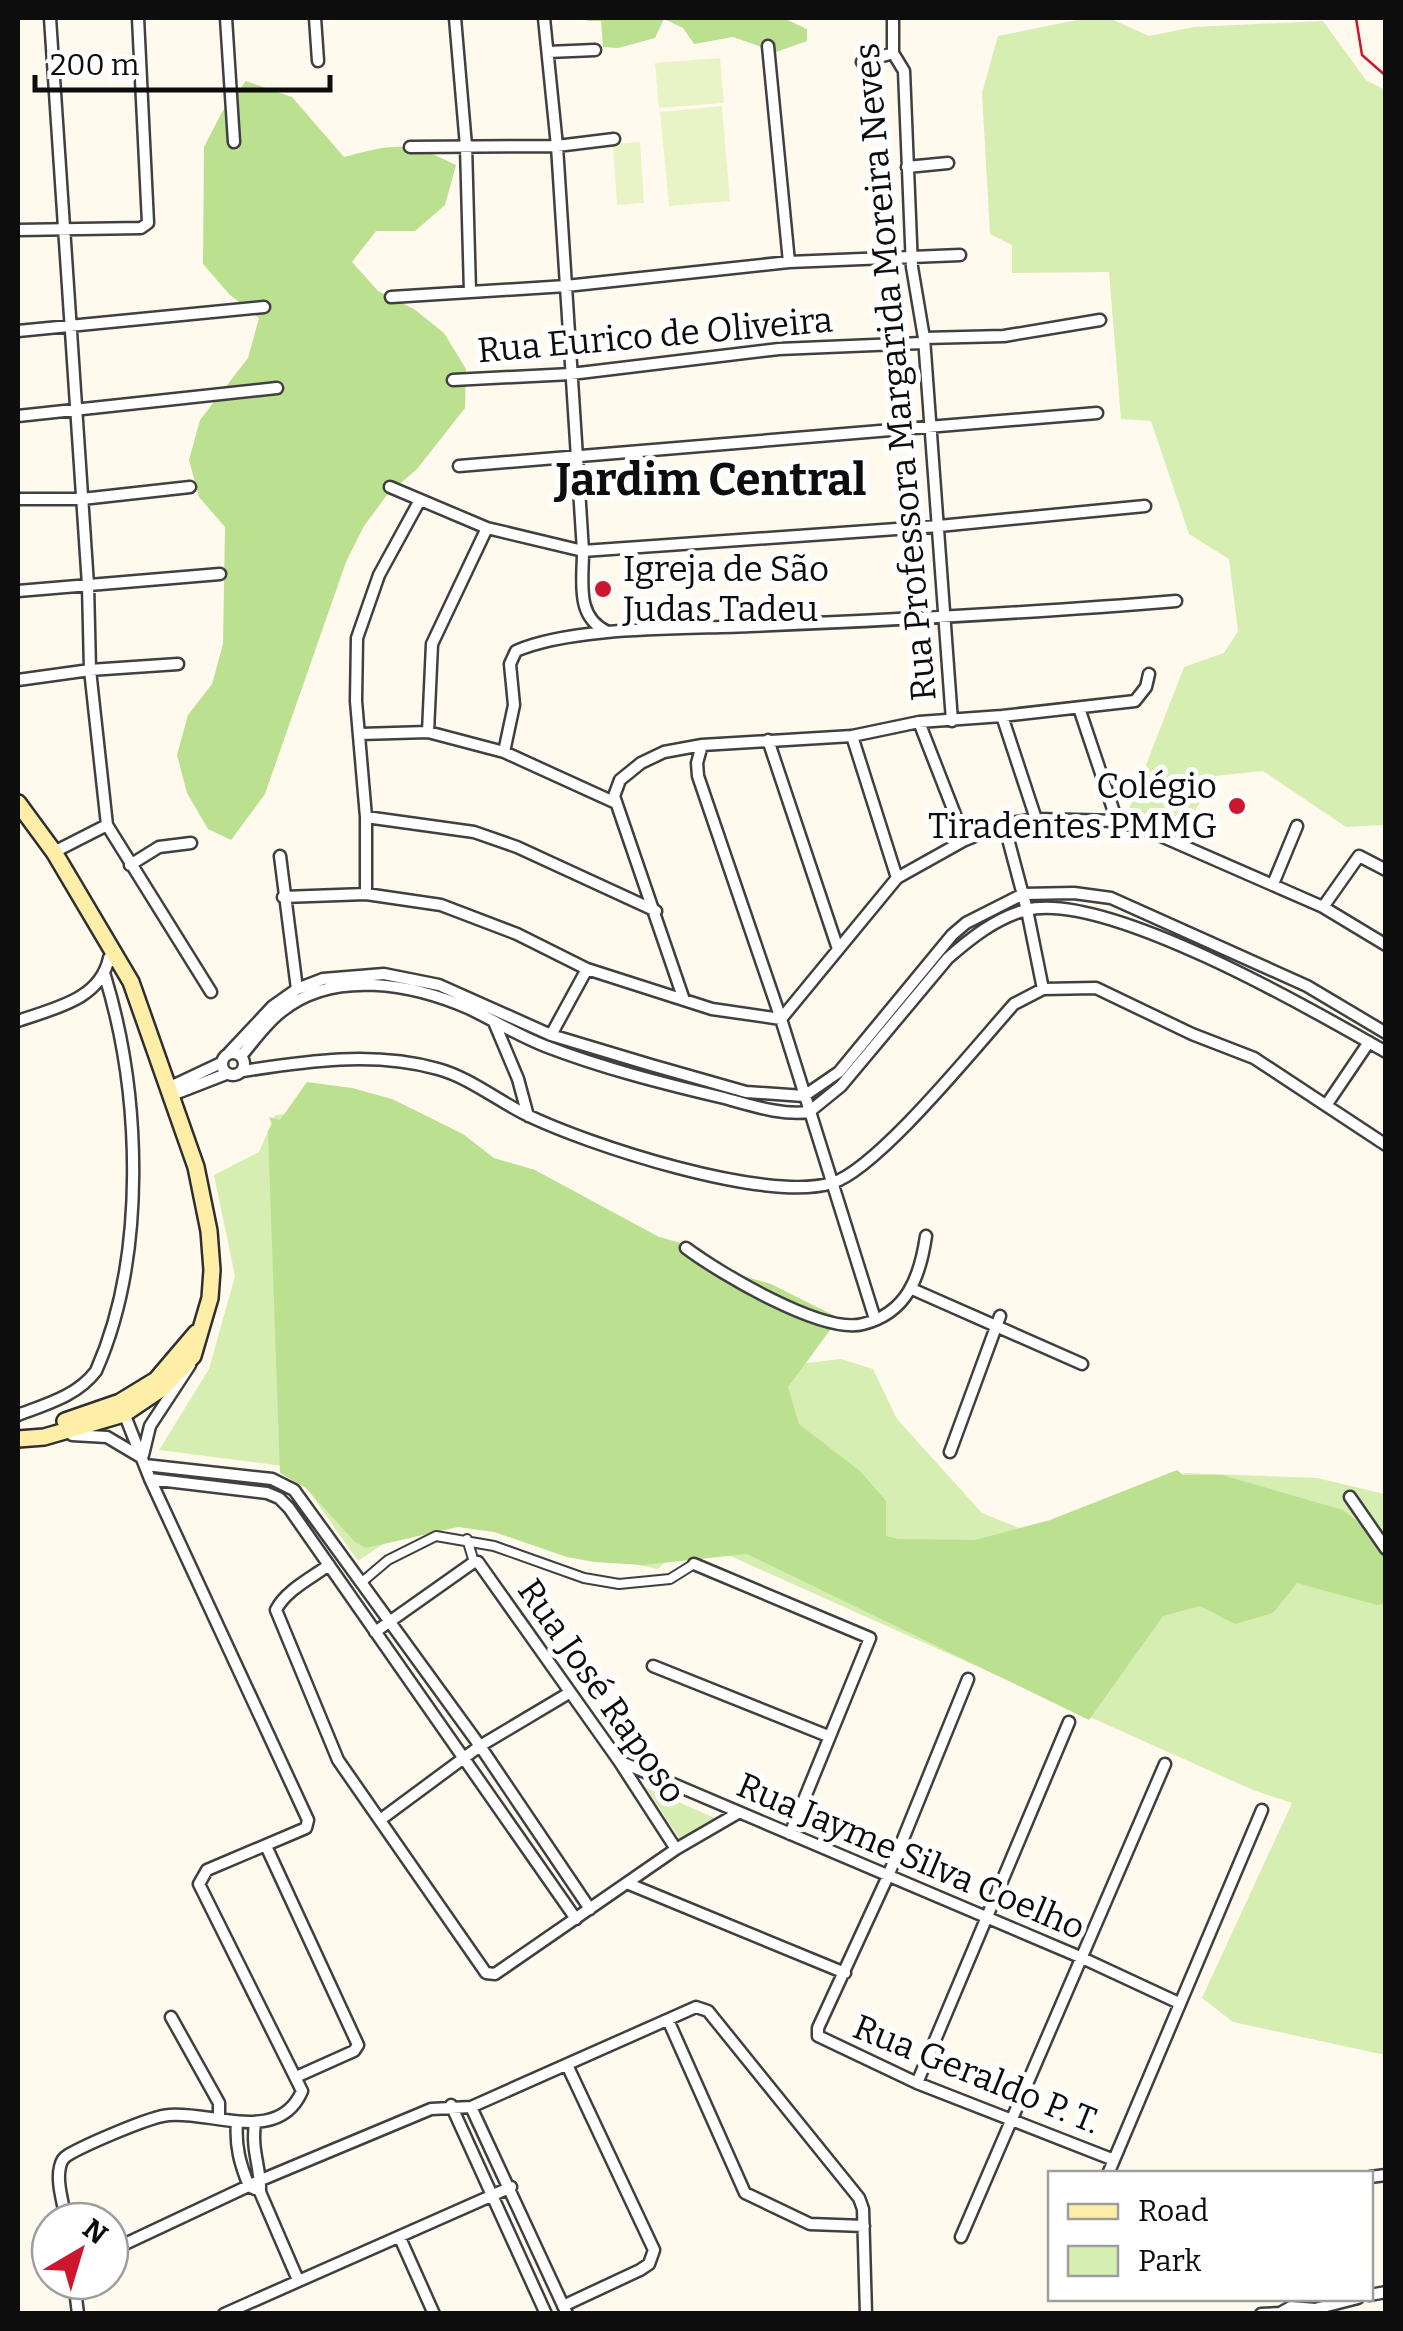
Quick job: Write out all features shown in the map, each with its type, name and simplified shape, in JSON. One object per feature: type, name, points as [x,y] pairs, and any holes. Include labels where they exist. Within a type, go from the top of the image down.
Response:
[{"type":"main road","points":[[18,803],[54,852],[122,964],[171,1092],[196,1168],[210,1230],[210,1298],[193,1356],[164,1386],[122,1408],[40,1430],[31,1437]]},
{"type":"main road","points":[[122,1408],[156,1380],[202,1327]]},
{"type":"street","points":[[50,18],[88,585],[90,670],[107,825],[212,992]]},
{"type":"street","points":[[18,230],[140,228],[149,220],[138,18]]},
{"type":"street","points":[[226,18],[234,142]]},
{"type":"street","points":[[315,18],[318,61]]},
{"type":"street","points":[[455,18],[466,146],[470,292]]},
{"type":"street","points":[[544,18],[557,146],[584,612],[592,624],[608,633]]},
{"type":"street","name":"Rua Professora Margarida Moreira Neves","points":[[893,18],[893,53],[904,71],[912,255],[940,526],[952,721]]},
{"type":"street","points":[[768,46],[789,262]]},
{"type":"street","points":[[548,52],[595,50]]},
{"type":"street","points":[[862,62],[893,53]]},
{"type":"street","points":[[410,148],[557,146],[614,139]]},
{"type":"street","points":[[906,167],[948,164]]},
{"type":"street","points":[[391,297],[566,286],[789,262],[960,255]]},
{"type":"street","points":[[18,331],[264,307]]},
{"type":"street","name":"Rua Eurico de Oliveira","points":[[453,380],[571,374],[779,349],[1004,336],[1100,320]]},
{"type":"street","points":[[18,416],[277,388]]},
{"type":"street","points":[[459,466],[1097,413]]},
{"type":"street","points":[[18,499],[82,500],[190,487]]},
{"type":"street","points":[[390,487],[487,528],[583,551],[940,526],[1145,506]]},
{"type":"street","points":[[366,894],[366,817],[356,701],[357,638],[379,575],[420,500]]},
{"type":"street","points":[[428,732],[432,644],[487,528]]},
{"type":"street","points":[[18,591],[220,574]]},
{"type":"street","points":[[504,752],[514,706],[510,664],[516,651],[535,644],[608,633],[945,618],[1176,600]]},
{"type":"street","points":[[18,680],[178,664]]},
{"type":"street","points":[[684,1000],[616,803],[616,787],[628,771],[664,752],[702,744],[852,736],[919,722],[1135,701],[1146,687],[1149,674]]},
{"type":"street","points":[[1078,708],[1117,821]]},
{"type":"street","points":[[1002,716],[1036,819]]},
{"type":"street","points":[[919,722],[965,840]]},
{"type":"street","points":[[360,734],[428,732],[504,752],[616,803]]},
{"type":"street","points":[[852,736],[897,878]]},
{"type":"street","points":[[768,740],[838,949]]},
{"type":"street","points":[[702,744],[698,776],[782,1019],[875,1318]]},
{"type":"street","points":[[366,817],[474,832],[518,847],[656,912]]},
{"type":"street","points":[[782,1019],[897,878],[965,840],[1004,824],[1036,819],[1117,821],[1187,846],[1323,908],[1386,946]]},
{"type":"street","points":[[1004,824],[1043,989]]},
{"type":"street","points":[[54,852],[107,825]]},
{"type":"street","points":[[1273,884],[1297,826]]},
{"type":"street","points":[[130,865],[171,843],[191,843]]},
{"type":"street","points":[[280,856],[297,989]]},
{"type":"street","points":[[1323,908],[1354,860],[1366,858],[1386,870]]},
{"type":"street","points":[[283,897],[366,894],[441,905],[517,934],[587,969],[712,1009],[782,1019]]},
{"type":"street","points":[[229,1061],[273,1006],[297,989],[323,978],[356,974],[411,978],[439,985],[551,1036],[746,1092],[804,1096],[839,1072],[952,935],[966,923],[1023,894],[1092,894],[1144,910],[1307,986],[1382,1030],[1386,1013]]},
{"type":"street","points":[[171,1092],[229,1061],[282,1011],[306,995],[367,984],[432,994],[542,1045],[640,1077],[775,1110],[809,1112],[841,1086],[948,958],[990,926],[1027,910],[1067,908],[1118,921],[1292,999],[1386,1052]]},
{"type":"street","points":[[18,1020],[89,992],[104,976],[110,958],[122,964]]},
{"type":"street","points":[[551,1036],[587,969]]},
{"type":"street","points":[[18,1415],[86,1384],[96,1370],[128,1264],[134,1141],[123,1047],[104,976]]},
{"type":"street","points":[[229,1061],[235,1076],[242,1071],[350,1059],[382,1058],[441,1069],[528,1116],[627,1152],[710,1175],[779,1187],[834,1183],[875,1156],[895,1137],[1014,1004],[1043,989],[1096,988],[1192,1034],[1254,1058],[1386,1144]]},
{"type":"street","points":[[494,1022],[518,1079],[528,1116]]},
{"type":"street","points":[[1326,1104],[1368,1042]]},
{"type":"street","points":[[686,1248],[740,1283],[789,1307],[845,1325],[862,1325],[895,1309],[912,1289],[926,1236]]},
{"type":"street","points":[[912,1289],[998,1321],[1082,1364]]},
{"type":"street","points":[[950,1452],[998,1321]]},
{"type":"street","points":[[144,1463],[150,1426],[182,1382],[193,1356]]},
{"type":"street","points":[[63,2201],[59,2172],[68,2156],[161,2116],[255,2123],[277,2118],[296,2104],[302,2091],[199,1884],[206,1870],[306,1828],[308,1820],[150,1478],[122,1408]]},
{"type":"street","points":[[31,1437],[107,1437],[150,1426]]},
{"type":"street","points":[[107,1437],[125,1445],[144,1463],[272,1478],[294,1490],[480,1746],[590,1909]]},
{"type":"street","points":[[150,1478],[267,1494],[279,1498],[289,1508],[576,1919]]},
{"type":"street","points":[[267,1494],[272,1478]]},
{"type":"street","points":[[1350,1496],[1386,1549]]},
{"type":"street","points":[[362,1582],[399,1553],[436,1536],[468,1539],[584,1578],[619,1584],[670,1580],[694,1564],[870,1638],[790,1834]]},
{"type":"street","points":[[375,1632],[478,1563],[468,1539]]},
{"type":"street","name":"Rua José Raposo","points":[[478,1563],[676,1849]]},
{"type":"street","points":[[328,1566],[287,1596],[276,1610],[338,1760],[486,1973],[495,1974],[676,1849],[738,1813]]},
{"type":"street","points":[[653,1666],[828,1736]]},
{"type":"street","points":[[629,1884],[845,1973],[968,1679]]},
{"type":"street","points":[[380,1820],[480,1746],[569,1693]]},
{"type":"street","points":[[917,2083],[1069,1722]]},
{"type":"street","name":"Rua Jayme Silva Coelho","points":[[619,1762],[1179,2003]]},
{"type":"street","points":[[960,2237],[1166,1764]]},
{"type":"street","points":[[1109,2171],[1262,1810]]},
{"type":"street","points":[[266,1846],[358,2045],[354,2051],[296,2078]]},
{"type":"street","name":"Rua Geraldo P. T.","points":[[845,1973],[818,2028],[820,2039],[917,2083],[1114,2160]]},
{"type":"street","points":[[130,2242],[431,2109],[471,2107],[696,2007],[708,2011],[859,2198],[864,2226],[866,2314]]},
{"type":"street","points":[[171,2017],[219,2102],[219,2118]]},
{"type":"street","points":[[668,2020],[746,2192],[810,2224],[864,2226]]},
{"type":"street","points":[[471,2107],[565,2310],[649,2264],[654,2250],[568,2065]]},
{"type":"street","points":[[451,2105],[546,2314]]},
{"type":"street","points":[[237,2122],[235,2142],[298,2280]]},
{"type":"street","points":[[255,2123],[252,2146],[257,2186]]},
{"type":"street","points":[[224,2314],[511,2187]]},
{"type":"street","points":[[400,2238],[434,2314]]},
{"type":"street","points":[[1261,2314],[1280,2313],[1288,2303],[1315,2309],[1346,2301]]},
{"type":"green space","points":[[585,18],[783,18],[807,29],[807,41],[776,52],[733,37],[694,44],[683,28],[664,19],[655,38],[618,48],[603,47],[601,21]]},
{"type":"green space","points":[[1087,18],[1109,18],[1149,36],[1194,27],[1323,21],[1366,80],[1385,90],[1385,825],[1346,827],[1263,771],[1215,776],[1186,826],[1129,809],[1184,667],[1224,653],[1238,631],[1229,559],[1189,534],[1151,421],[1121,419],[1109,272],[1012,273],[1012,245],[990,234],[982,93],[998,36]]},
{"type":"green space","points":[[720,58],[724,103],[659,108],[655,63]]},
{"type":"green space","points":[[246,81],[292,97],[344,157],[402,147],[456,165],[445,205],[415,231],[376,231],[352,262],[378,291],[414,309],[444,333],[466,369],[465,408],[417,469],[387,495],[364,526],[346,562],[265,794],[231,840],[208,829],[187,793],[177,755],[188,715],[212,684],[223,644],[225,527],[199,497],[189,460],[200,420],[248,358],[259,318],[229,294],[203,264],[204,147],[222,112]]},
{"type":"green space","points":[[722,106],[730,201],[669,206],[660,112]]},
{"type":"green space","points":[[640,142],[644,203],[617,205],[613,144]]},
{"type":"green space","points":[[307,1082],[392,1099],[463,1134],[494,1158],[535,1170],[659,1237],[700,1248],[730,1272],[771,1284],[839,1318],[788,1387],[799,1424],[860,1471],[886,1501],[886,1536],[975,1540],[1050,1520],[1177,1470],[1183,1475],[1222,1475],[1343,1510],[1385,1543],[1385,1603],[1377,1605],[1297,1583],[1273,1613],[1235,1624],[1200,1606],[1163,1616],[1089,1720],[747,1554],[643,1565],[594,1562],[494,1532],[458,1527],[366,1548],[355,1542],[306,1488],[280,1473],[268,1131],[272,1125],[269,1117],[280,1120]]},
{"type":"green space","points":[[294,1113],[780,1366],[841,1359],[873,1369],[897,1419],[982,1513],[1071,1549],[1185,1473],[1317,1478],[1385,1494],[1385,2055],[1233,2022],[1202,1998],[1292,1803],[1253,1790],[728,1555],[684,1544],[658,1569],[492,1529],[416,1522],[358,1561],[292,1467],[159,1450],[209,1369],[235,1276],[214,1175],[259,1152],[275,1115]]},
{"type":"green space","points":[[646,1788],[715,1818],[680,1839]]},
{"type":"railway","points":[[1356,18],[1362,55],[1386,76]]},
{"type":"place","name":"Igreja de São Judas Tadeu","points":[[603,589]]},
{"type":"place","name":"Colégio Tiradentes PMMG","points":[[1237,806]]},
{"type":"district","name":"Jardim Central","points":[[711,480]]}]
